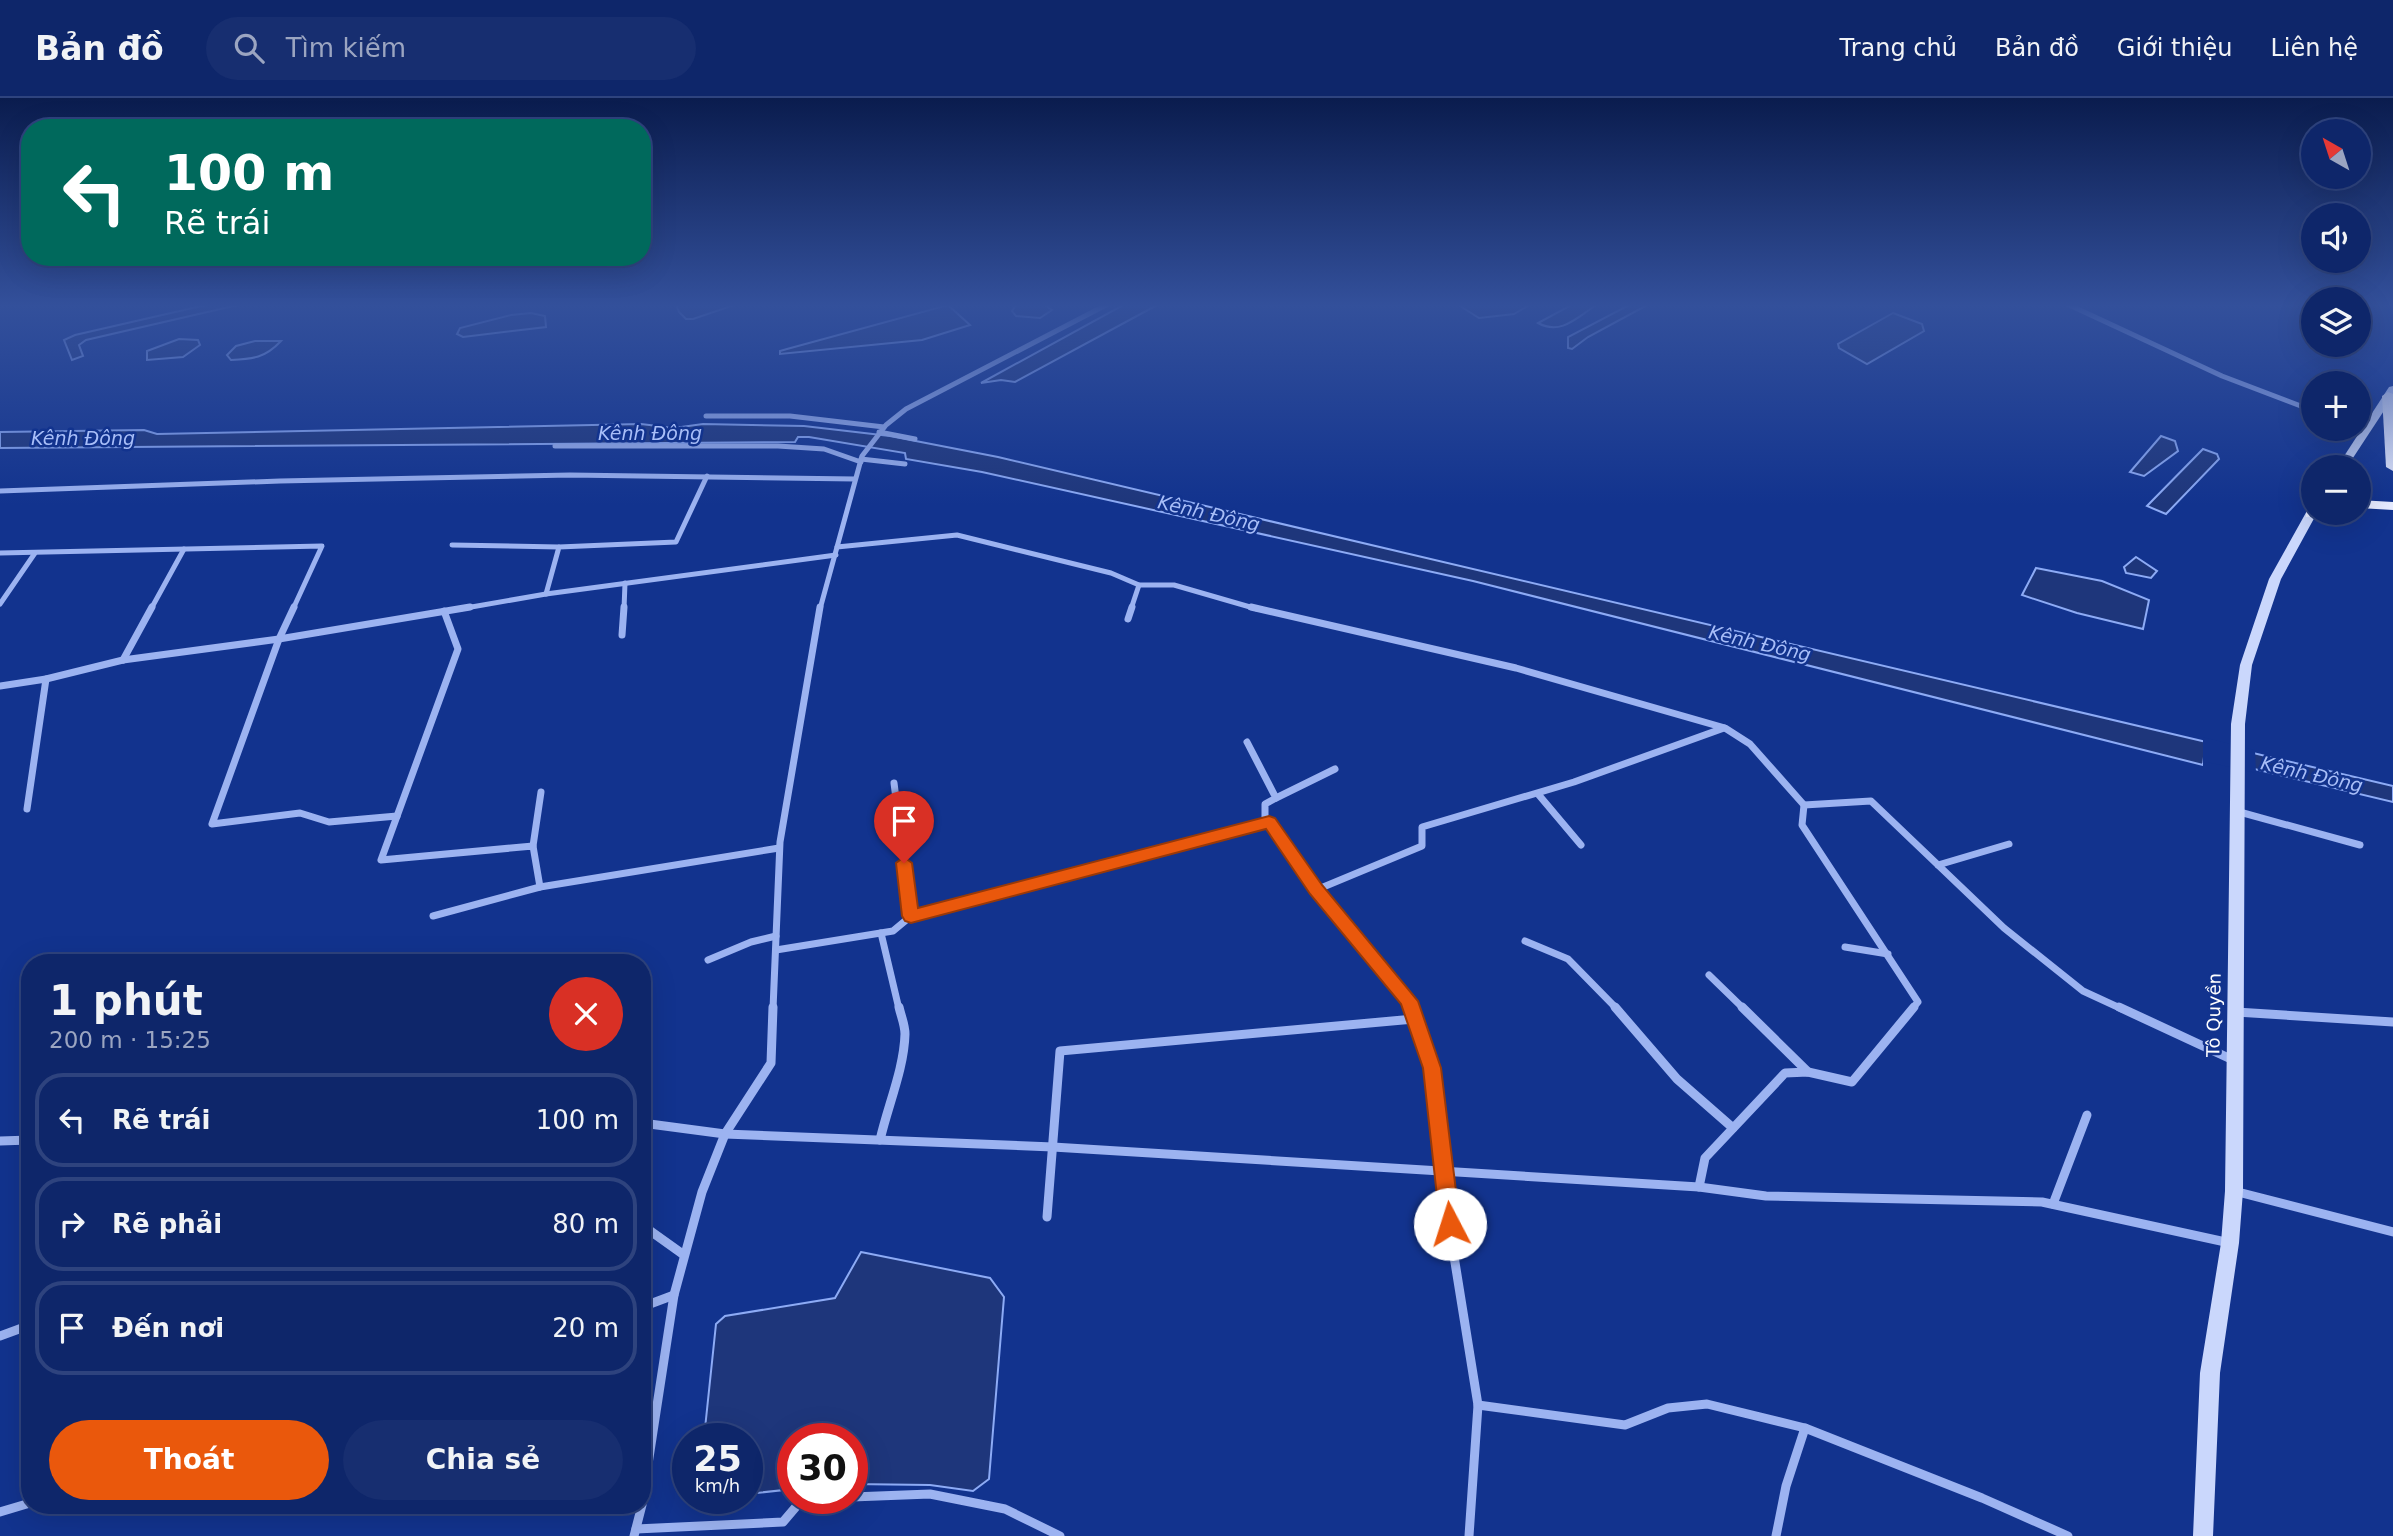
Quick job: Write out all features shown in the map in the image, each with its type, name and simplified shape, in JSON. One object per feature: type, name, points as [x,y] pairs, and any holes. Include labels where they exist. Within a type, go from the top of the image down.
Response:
[{"type":"main road","points":[[2371,419],[2391,393]]},
{"type":"main road","points":[[2391,393],[2393,467]]},
{"type":"main road","points":[[2371,505],[2393,506]]},
{"type":"main road","name":"Tô Quyền","points":[[2203,1536],[2210,1373],[2230,1243],[2234,1191],[2238,735],[2249,654],[2275,579],[2306,525]]},
{"type":"street","points":[[651,1445],[674,1295],[702,1192],[726,1134],[771,1063],[779,849],[820,608],[861,459],[882,430],[906,409],[976,371]]},
{"type":"street","points":[[2211,371],[2301,406]]},
{"type":"street","points":[[706,416],[790,416],[882,430],[915,439]]},
{"type":"street","points":[[555,446],[778,446],[824,449],[861,459],[905,464]]},
{"type":"street","points":[[0,491],[500,476],[855,479]]},
{"type":"street","points":[[452,545],[559,547],[676,542],[707,477]]},
{"type":"street","points":[[0,686],[46,679],[123,660],[279,639],[546,594],[957,535],[1111,573],[1139,585],[1174,585],[1280,615],[1516,668],[1725,728],[1749,744],[1804,806],[1802,825],[1918,1002],[1852,1082],[1808,1072],[1785,1073],[1705,1158],[1699,1187]]},
{"type":"street","points":[[0,553],[322,546],[279,639],[212,824],[300,813],[329,822],[397,816]]},
{"type":"street","points":[[546,594],[559,547]]},
{"type":"street","points":[[123,660],[184,549]]},
{"type":"street","points":[[0,604],[35,553]]},
{"type":"street","points":[[622,635],[625,583]]},
{"type":"street","points":[[1128,619],[1139,585]]},
{"type":"street","points":[[444,611],[458,649],[381,860],[533,846]]},
{"type":"street","points":[[27,809],[46,679]]},
{"type":"street","points":[[1316,890],[1422,846],[1422,827],[1538,794],[1656,756],[1725,728]]},
{"type":"street","points":[[1247,742],[1276,798]]},
{"type":"street","points":[[1335,769],[1265,804],[1265,817],[1316,890],[1409,1001],[1432,1068],[1453,1250],[1478,1405],[1469,1536]]},
{"type":"street","points":[[894,783],[911,916]]},
{"type":"street","points":[[540,887],[533,846],[541,793]]},
{"type":"street","points":[[1538,794],[1581,845]]},
{"type":"street","points":[[1804,806],[1871,801],[2004,928],[2083,991],[2235,1060]]},
{"type":"street","points":[[2236,804],[2360,845]]},
{"type":"street","points":[[775,950],[893,931],[911,916],[1269,822]]},
{"type":"street","points":[[1938,865],[2010,844]]},
{"type":"street","points":[[433,916],[540,887],[779,849]]},
{"type":"street","points":[[880,1140],[890,1097],[898,1079],[905,1032],[881,933]]},
{"type":"street","points":[[708,960],[751,942],[776,936]]},
{"type":"street","points":[[1525,941],[1568,959],[1613,1005],[1677,1079],[1733,1128]]},
{"type":"street","points":[[1845,947],[1888,954]]},
{"type":"street","points":[[1709,975],[1808,1072]]},
{"type":"street","points":[[2235,1012],[2393,1022]]},
{"type":"street","points":[[1048,1217],[1060,1051],[1414,1019]]},
{"type":"street","points":[[2053,1204],[2087,1115]]},
{"type":"street","points":[[651,1124],[726,1134],[1052,1147],[1699,1187],[1766,1196],[2053,1204],[2230,1243]]},
{"type":"street","points":[[0,1140],[21,1140]]},
{"type":"street","points":[[2234,1191],[2393,1232]]},
{"type":"street","points":[[651,1231],[684,1255]]},
{"type":"street","points":[[651,1304],[674,1295]]},
{"type":"street","points":[[0,1336],[21,1328]]},
{"type":"street","points":[[1478,1405],[1626,1425],[1668,1408],[1707,1404],[1805,1428],[2068,1536]]},
{"type":"street","points":[[1776,1536],[1786,1486],[1805,1428]]},
{"type":"street","points":[[868,1496],[930,1494],[1006,1509],[1060,1536]]},
{"type":"street","points":[[0,1512],[21,1506]]},
{"type":"street","points":[[640,1514],[635,1532],[782,1522],[789,1514]]},
{"type":"water","points":[[1003,371],[1035,371],[1015,382],[1001,380],[981,383]]},
{"type":"water","name":"Kênh Đông","points":[[641,424],[674,428],[703,424],[804,426],[890,436],[998,457],[2393,786],[2393,802],[2204,757],[2203,765],[1473,581],[982,472],[906,459],[905,453],[809,437],[798,437],[795,442],[0,448],[0,432],[144,430],[157,434]]},
{"type":"water","points":[[2161,436],[2175,441],[2178,451],[2144,476],[2130,472]]},
{"type":"water","points":[[2203,449],[2217,454],[2219,459],[2166,514],[2147,506]]},
{"type":"water","points":[[2136,557],[2157,571],[2151,578],[2126,573],[2124,567]]},
{"type":"water","points":[[2036,568],[2102,581],[2149,600],[2143,629],[2077,613],[2022,595]]},
{"type":"water","points":[[861,1252],[990,1278],[1004,1297],[989,1479],[973,1491],[930,1485],[868,1484],[868,1423],[777,1423],[777,1491],[763,1492],[763,1423],[706,1423],[716,1324],[725,1316],[835,1298]]},
{"type":"pier","points":[[2203,737],[2255,750],[2256,773],[2207,762],[2203,768]]},
{"type":"route","points":[[904,863],[911,916],[1269,822],[1316,890],[1409,1001],[1432,1068],[1450,1224]]}]
